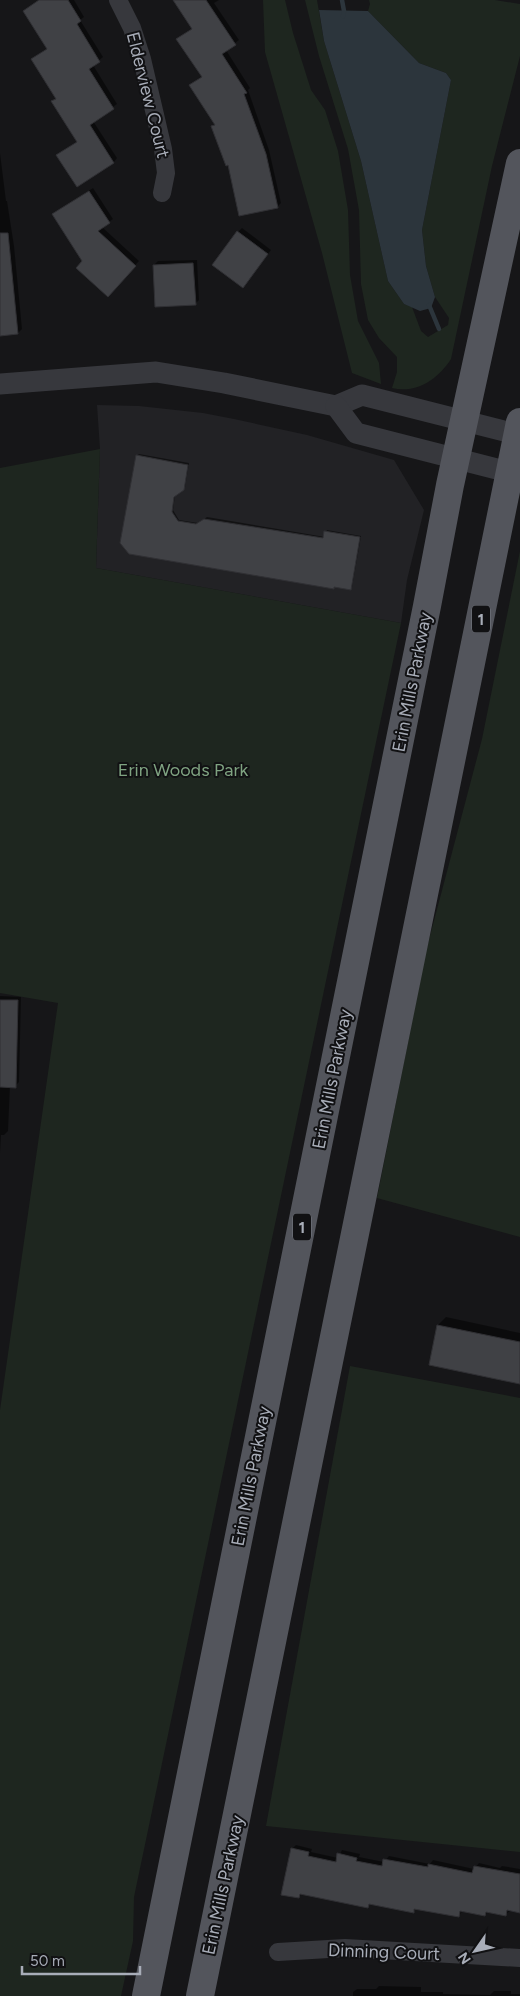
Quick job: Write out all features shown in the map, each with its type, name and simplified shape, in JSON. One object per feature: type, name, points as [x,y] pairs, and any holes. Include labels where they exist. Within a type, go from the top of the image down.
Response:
[{"type":"main road","name":"Erin Mills Parkway","points":[[146,1996],[428,606],[456,458],[520,163]]},
{"type":"main road","name":"Erin Mills Parkway","points":[[200,1996],[515,473],[519,431]]},
{"type":"street","name":"Elderview Court","points":[[118,0],[132,28],[142,59],[163,149],[166,173],[162,193]]},
{"type":"street","points":[[0,384],[156,372],[224,383],[336,406],[362,395],[464,421],[519,431]]},
{"type":"street","points":[[336,406],[356,433],[515,473]]},
{"type":"street","name":"Dinning Court","points":[[278,1952],[345,1948],[520,1958]]},
{"type":"shaded area","points":[[319,10],[368,11],[419,63],[446,73],[451,80],[422,230],[426,266],[435,297],[431,308],[420,311],[404,304],[388,281],[361,161],[324,41]]},
{"type":"shaded area","points":[[97,405],[139,406],[203,413],[307,435],[394,460],[424,510],[407,580],[401,623],[96,568],[100,449]]},
{"type":"green space","points":[[263,0],[285,0],[311,90],[325,110],[338,151],[348,210],[350,275],[358,321],[379,363],[381,384],[352,373],[322,253],[265,52]]},
{"type":"green space","points":[[305,0],[317,0],[324,41],[361,161],[388,281],[404,304],[412,307],[421,331],[428,337],[448,325],[449,318],[435,297],[426,266],[422,230],[451,80],[446,73],[419,63],[368,11],[369,0],[495,0],[520,4],[520,56],[492,166],[451,359],[433,379],[418,387],[410,389],[392,388],[397,372],[397,357],[379,338],[368,320],[361,284],[359,210],[348,149],[319,56]]},
{"type":"green space","name":"Erin Woods Park","points":[[100,449],[96,568],[401,623],[134,1897],[133,1941],[121,1996],[0,1996],[0,1410],[58,1003],[0,993],[0,468]]},
{"type":"green space","points":[[520,551],[520,1237],[377,1198],[426,951],[482,739]]},
{"type":"green space","points":[[350,1366],[520,1398],[520,1852],[266,1826]]},
{"type":"building","points":[[39,0],[68,0],[81,21],[77,24],[100,62],[89,69],[114,109],[90,125],[114,163],[77,187],[56,155],[77,142],[51,101],[56,99],[31,59],[47,49],[23,11]]},
{"type":"building","points":[[173,0],[206,0],[236,45],[222,54],[247,93],[244,94],[266,154],[278,208],[239,216],[228,165],[226,166],[211,126],[215,125],[189,85],[202,77],[176,39],[192,29]]},
{"type":"building","points":[[89,191],[110,223],[98,231],[136,266],[108,297],[76,268],[82,261],[52,214]]},
{"type":"building","points":[[237,231],[268,254],[243,288],[212,265]]},
{"type":"building","points":[[0,233],[8,233],[18,334],[0,336]]},
{"type":"building","points":[[193,263],[196,305],[155,307],[153,265]]},
{"type":"building","points":[[136,455],[188,465],[184,490],[174,497],[172,512],[178,521],[196,524],[204,519],[323,538],[324,531],[360,537],[351,590],[334,587],[334,589],[129,554],[120,543]]},
{"type":"building","points":[[0,1000],[18,1000],[16,1088],[0,1087]]},
{"type":"building","points":[[437,1325],[520,1342],[520,1384],[429,1365]]},
{"type":"building","points":[[291,1848],[309,1852],[308,1856],[336,1862],[337,1853],[357,1858],[356,1861],[382,1866],[383,1859],[428,1867],[428,1864],[472,1873],[474,1866],[520,1874],[520,1913],[507,1910],[506,1916],[486,1912],[485,1916],[460,1911],[459,1917],[414,1909],[414,1913],[369,1904],[368,1908],[300,1894],[299,1898],[281,1895]]},
{"type":"waterway","points":[[342,0],[343,16]]},
{"type":"waterway","points":[[429,305],[439,329]]}]
